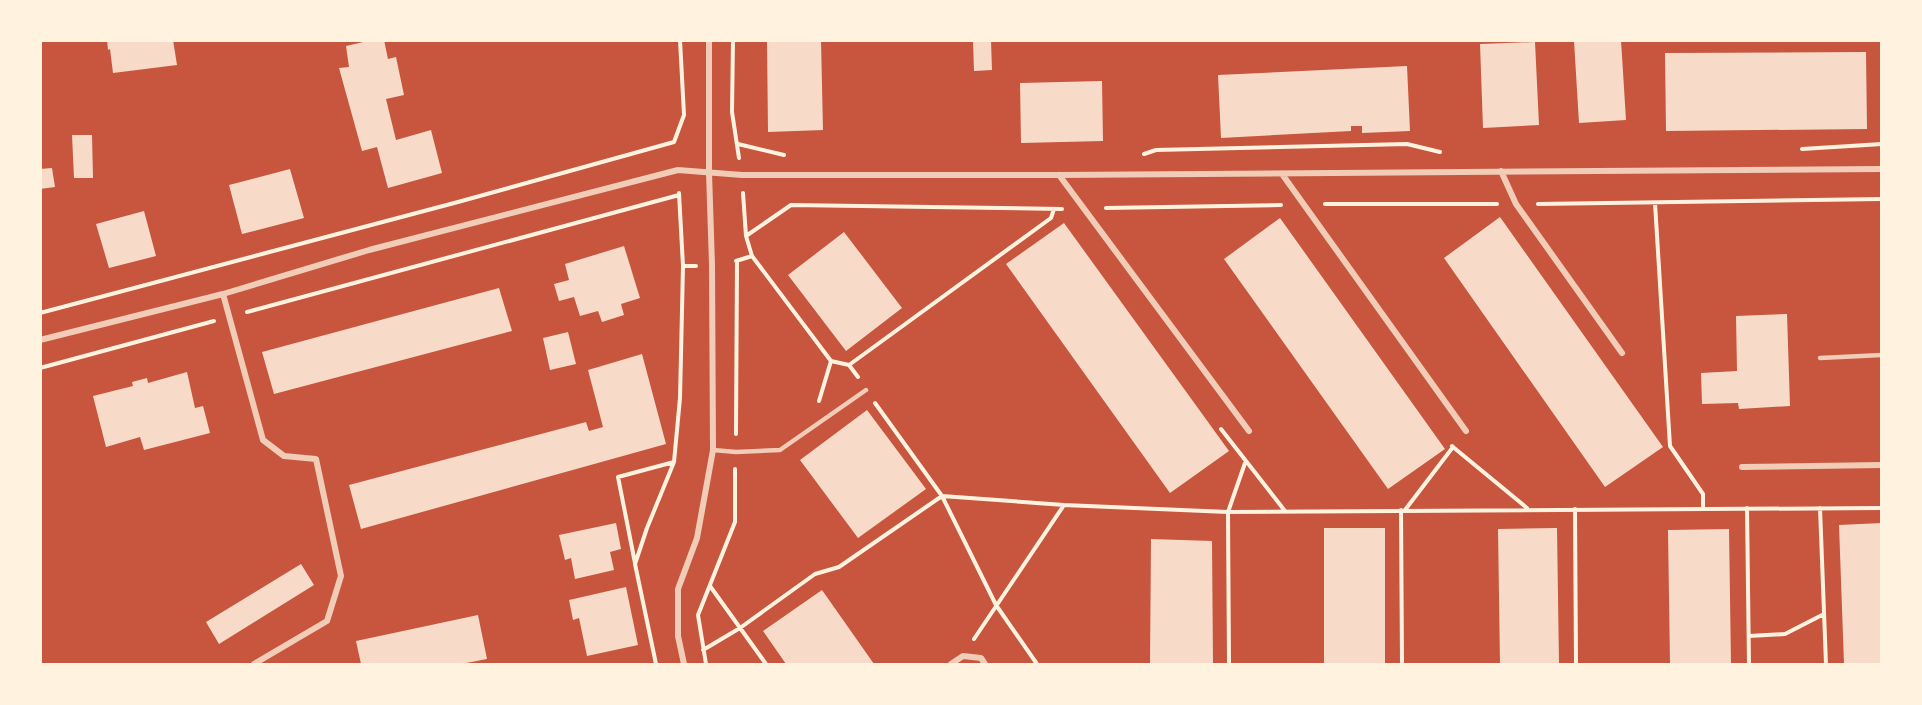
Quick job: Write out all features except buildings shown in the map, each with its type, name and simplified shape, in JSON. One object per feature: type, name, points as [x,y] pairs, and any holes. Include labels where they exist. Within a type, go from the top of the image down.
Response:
[{"type":"street","points":[[684,664],[678,636],[678,589],[697,538],[713,450],[709,40]]},
{"type":"street","points":[[40,340],[222,294],[369,250],[678,170],[742,175],[1059,175],[1881,169]]},
{"type":"street","points":[[1501,171],[1516,204],[1622,353]]},
{"type":"street","points":[[1281,174],[1466,431]]},
{"type":"street","points":[[1059,175],[1249,430]]},
{"type":"street","points":[[222,294],[263,440],[284,456],[316,459],[341,576],[327,621],[254,664]]},
{"type":"street","points":[[1742,466],[1881,465]]},
{"type":"street","points":[[951,664],[963,656],[981,658],[985,664]]},
{"type":"lane","points":[[1820,358],[1881,355]]},
{"type":"lane","points":[[713,450],[736,452],[780,450],[866,390]]},
{"type":"path","points":[[40,313],[446,206],[674,142],[684,115],[680,40]]},
{"type":"path","points":[[733,40],[732,112],[738,144]]},
{"type":"path","points":[[40,368],[679,195]]},
{"type":"path","points":[[1655,203],[1670,446],[1703,494],[1703,508]]},
{"type":"path","points":[[849,365],[1051,218],[1054,209]]},
{"type":"path","points":[[635,564],[674,462],[680,398],[683,266]]},
{"type":"path","points":[[812,428],[831,361]]},
{"type":"path","points":[[1450,442],[1527,509]]},
{"type":"path","points":[[1402,664],[1403,510],[1454,447]]},
{"type":"path","points":[[656,664],[618,477],[674,462]]},
{"type":"path","points":[[1228,664],[1228,512],[1245,462]]},
{"type":"path","points":[[703,650],[740,628],[815,574],[839,567],[942,496],[1064,505],[1228,512],[1575,508],[1881,508]]},
{"type":"path","points":[[963,656],[1064,505]]},
{"type":"path","points":[[1575,508],[1576,664]]},
{"type":"path","points":[[1747,508],[1749,664]]},
{"type":"path","points":[[1820,508],[1826,664]]},
{"type":"path","points":[[710,585],[766,664]]},
{"type":"path","points":[[1749,636],[1785,634],[1824,614]]}]
